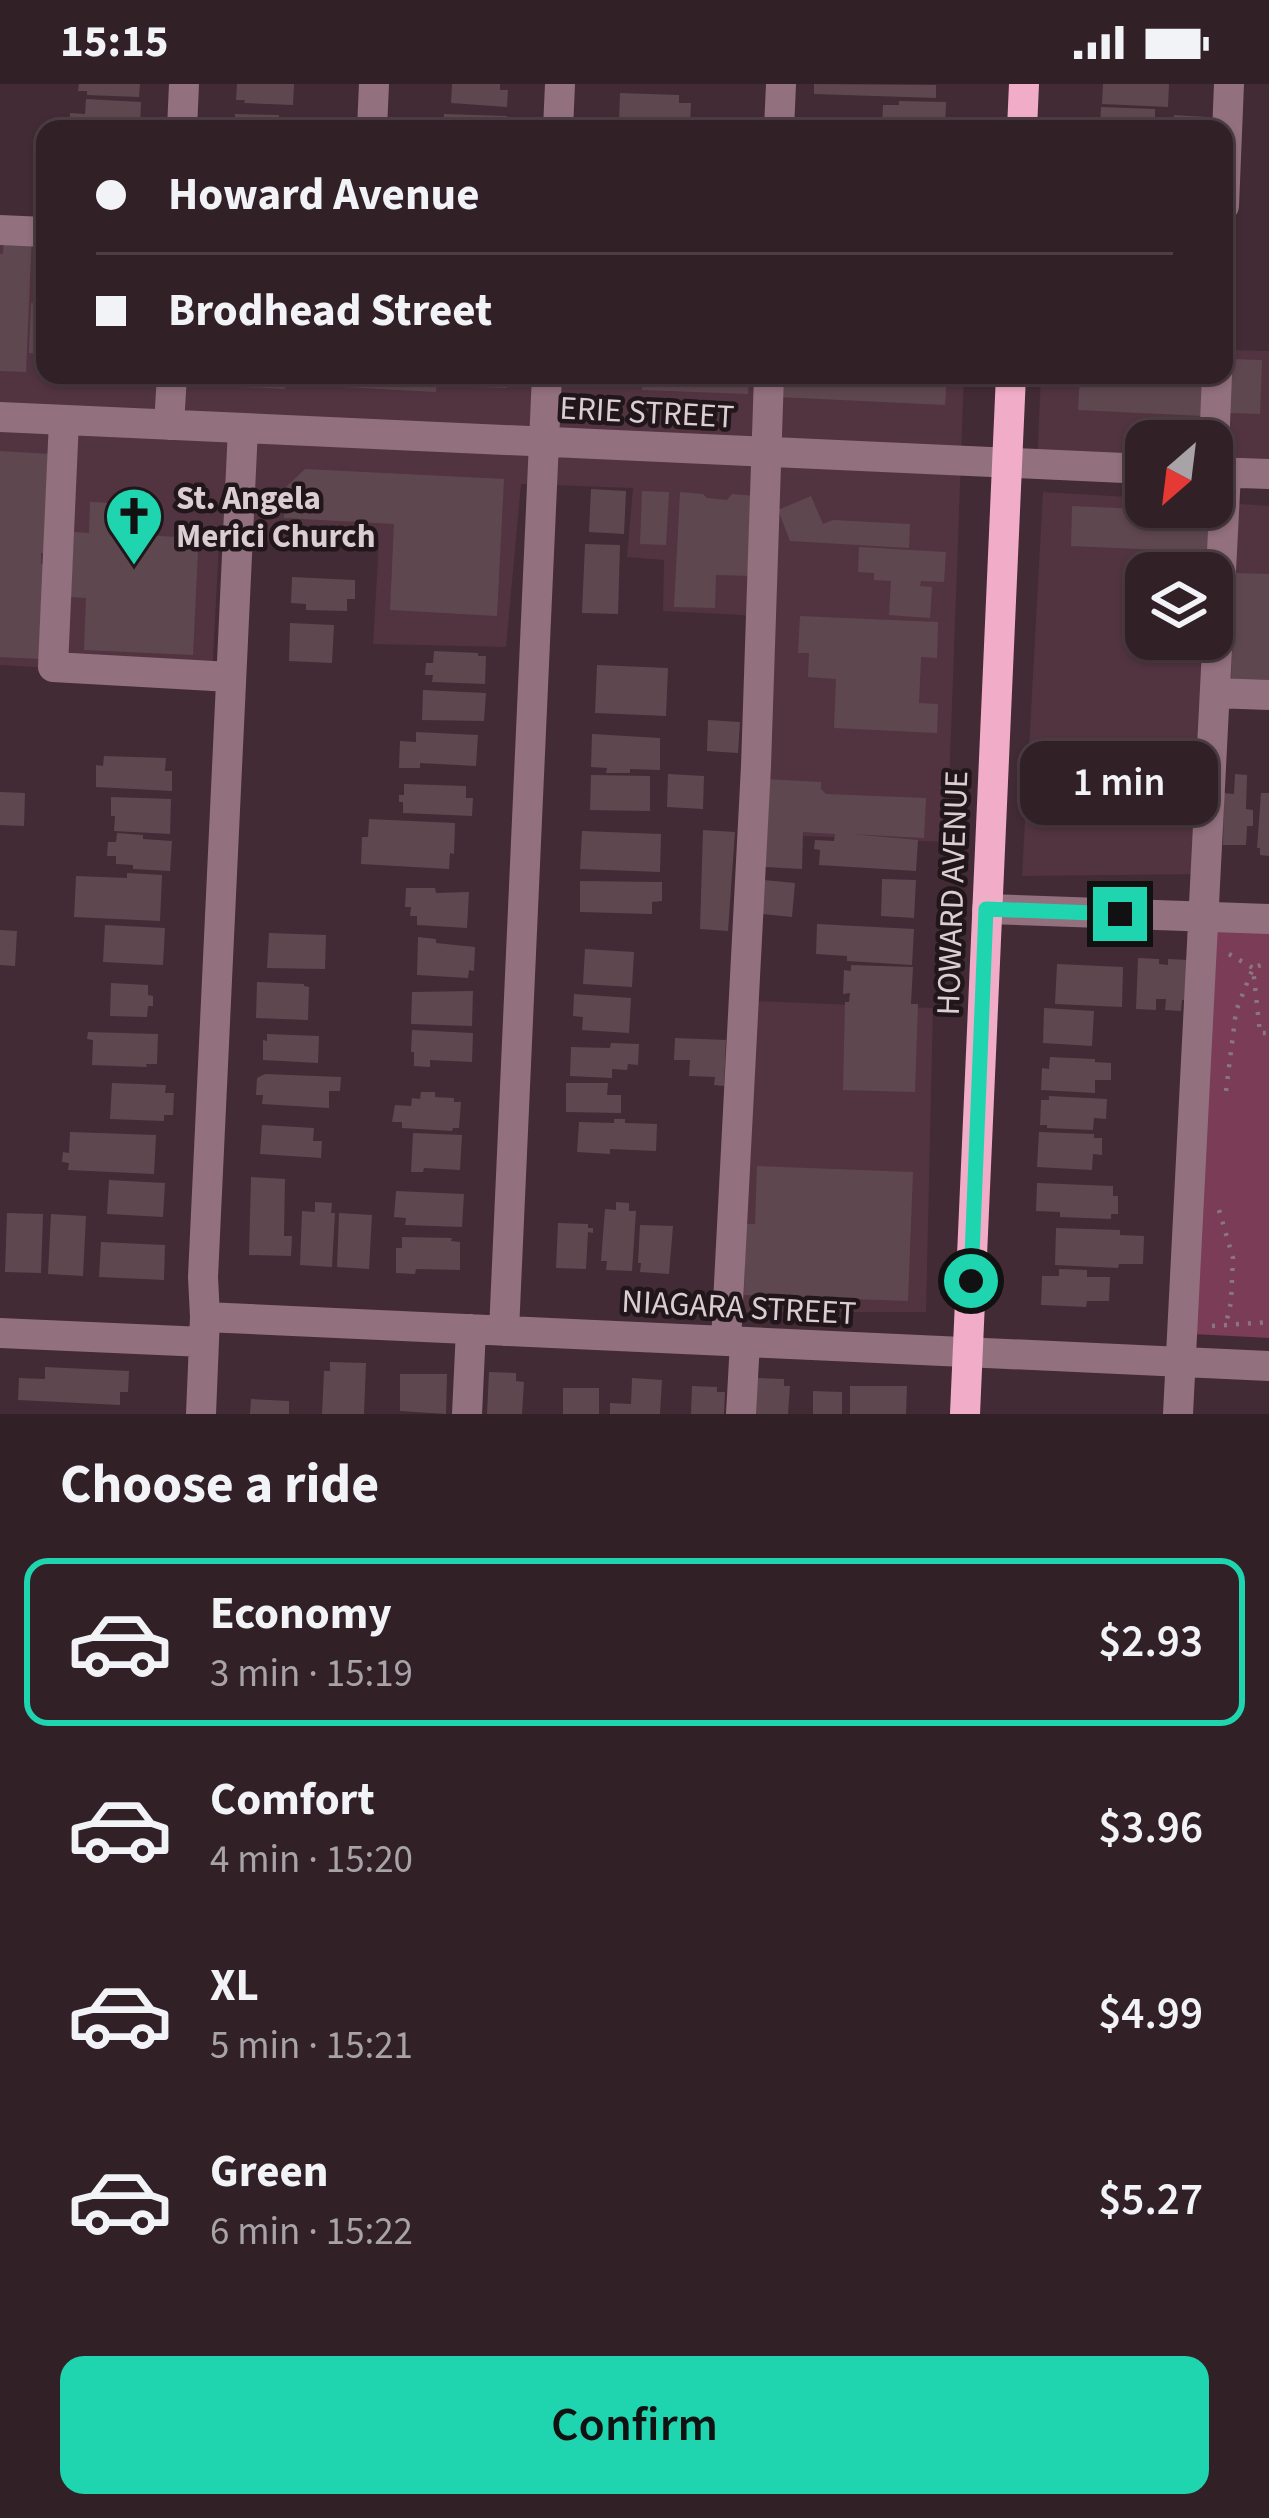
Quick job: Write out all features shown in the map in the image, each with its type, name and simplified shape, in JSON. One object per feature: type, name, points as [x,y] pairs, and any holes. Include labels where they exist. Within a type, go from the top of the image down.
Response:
[{"type":"main road","points":[[1022,120],[1024,84]]},
{"type":"main road","name":"HOWARD AVENUE","points":[[965,1414],[1010,384]]},
{"type":"street","points":[[182,120],[184,84]]},
{"type":"street","points":[[372,120],[374,84]]},
{"type":"street","points":[[558,120],[560,84]]},
{"type":"street","points":[[779,120],[781,84]]},
{"type":"street","points":[[1228,120],[1229,84]]},
{"type":"street","points":[[0,230],[36,232]]},
{"type":"street","points":[[170,425],[172,384]]},
{"type":"street","points":[[503,1331],[547,384]]},
{"type":"street","points":[[741,1414],[736,1342],[769,384]]},
{"type":"street","points":[[1217,384],[1217,420]]},
{"type":"street","name":"ERIE STREET","points":[[0,417],[1125,468]]},
{"type":"street","points":[[64,420],[52,667],[231,677]]},
{"type":"street","points":[[201,1414],[204,1254],[243,428]]},
{"type":"street","points":[[1233,473],[1269,474]]},
{"type":"street","points":[[1178,1414],[1215,693],[1216,528]]},
{"type":"street","points":[[1215,693],[1269,695]]},
{"type":"street","points":[[986,909],[1269,919]]},
{"type":"street","points":[[467,1414],[471,1330]]},
{"type":"street","name":"NIAGARA STREET","points":[[0,1333],[471,1330],[1269,1366]]},
{"type":"path","points":[[1226,1091],[1236,1011],[1253,968],[1269,962]]},
{"type":"path","points":[[1253,968],[1260,1033],[1269,1033]]},
{"type":"path","points":[[1219,1194],[1219,1213],[1233,1258],[1226,1324]]},
{"type":"path","points":[[1183,1329],[1269,1322]]},
{"type":"shaded area","points":[[0,217],[36,219],[36,384],[964,384],[947,842],[757,834],[766,620],[663,611],[664,560],[627,557],[633,488],[521,484],[506,647],[373,644],[379,541],[219,542],[212,678],[0,665]]},
{"type":"shaded area","points":[[1233,350],[1269,351],[1269,474],[1233,473],[1233,420],[1125,420],[1125,468],[1037,465],[1041,384],[1233,384]]},
{"type":"shaded area","points":[[1043,492],[1125,497],[1125,528],[1233,528],[1233,503],[1269,506],[1269,689],[1213,687],[1206,874],[1022,876]]},
{"type":"shaded area","points":[[1211,919],[1269,921],[1269,1338],[1193,1334]]},
{"type":"shaded area","points":[[754,1001],[933,1008],[926,1312],[739,1312]]},
{"type":"building","points":[[79,84],[140,84],[139,97],[87,95],[87,91],[78,91]]},
{"type":"building","points":[[237,84],[294,84],[293,105],[236,100]]},
{"type":"building","points":[[452,84],[500,84],[500,90],[508,90],[507,107],[451,103]]},
{"type":"building","points":[[814,84],[936,85],[936,98],[814,94]]},
{"type":"building","points":[[1103,84],[1169,84],[1168,107],[1102,104]]},
{"type":"building","points":[[620,93],[679,95],[679,103],[691,103],[690,120],[619,120]]},
{"type":"building","points":[[86,99],[141,102],[140,120],[70,120],[70,113],[85,114]]},
{"type":"building","points":[[899,101],[946,102],[945,120],[882,120],[883,105],[899,105]]},
{"type":"building","points":[[1101,107],[1155,109],[1155,120],[1100,120]]},
{"type":"building","points":[[235,114],[279,115],[279,120],[235,120]]},
{"type":"building","points":[[444,114],[507,116],[507,120],[444,120]]},
{"type":"building","points":[[1174,115],[1208,117],[1208,120],[1174,120]]},
{"type":"building","points":[[4,233],[32,234],[26,372],[0,371]]},
{"type":"building","points":[[31,303],[36,304],[36,353],[29,353]]},
{"type":"building","points":[[1233,359],[1262,360],[1260,414],[1229,413]]},
{"type":"building","points":[[285,384],[285,389],[220,386]]},
{"type":"building","points":[[285,384],[436,384],[436,392]]},
{"type":"building","points":[[472,384],[507,384],[507,388]]},
{"type":"building","points":[[642,384],[749,384],[748,394],[642,390]]},
{"type":"building","points":[[779,384],[946,384],[945,405],[778,397]]},
{"type":"building","points":[[1079,384],[1204,384],[1202,416],[1078,410]]},
{"type":"building","points":[[0,451],[50,454],[45,553],[41,553],[41,564],[45,564],[40,659],[0,657]]},
{"type":"building","points":[[305,469],[504,479],[497,616],[390,610],[394,524],[284,518],[285,488]]},
{"type":"building","points":[[591,489],[626,491],[624,534],[589,532]]},
{"type":"building","points":[[642,491],[669,492],[666,545],[640,544]]},
{"type":"building","points":[[680,492],[727,500],[732,494],[756,496],[753,576],[716,575],[715,608],[674,607]]},
{"type":"building","points":[[811,496],[823,524],[833,520],[910,524],[909,548],[790,541],[778,510]]},
{"type":"building","name":"St. Angela Merici Church","points":[[90,502],[157,505],[156,525],[140,524],[140,535],[178,537],[179,528],[199,529],[193,655],[84,650],[86,598],[70,597],[74,532],[89,533]]},
{"type":"building","points":[[1072,506],[1125,508],[1125,528],[1209,528],[1208,552],[1071,546]]},
{"type":"building","points":[[585,544],[620,545],[618,614],[582,613]]},
{"type":"building","points":[[859,547],[946,552],[944,582],[921,581],[920,586],[932,587],[930,618],[889,615],[891,581],[858,572]]},
{"type":"building","points":[[1235,573],[1269,574],[1269,683],[1231,681]]},
{"type":"building","points":[[292,577],[355,580],[355,599],[347,599],[347,611],[306,610],[306,604],[291,603]]},
{"type":"building","points":[[800,616],[938,622],[937,658],[921,657],[919,703],[938,704],[937,733],[834,728],[836,679],[808,677],[809,653],[798,653]]},
{"type":"building","points":[[290,623],[334,625],[332,663],[289,661]]},
{"type":"building","points":[[434,651],[486,656],[485,684],[432,682],[433,675],[425,675]]},
{"type":"building","points":[[597,665],[668,668],[666,716],[595,713]]},
{"type":"building","points":[[423,690],[486,693],[484,721],[422,720]]},
{"type":"building","points":[[708,720],[740,722],[738,753],[707,751]]},
{"type":"building","points":[[416,732],[478,735],[476,766],[420,763],[420,768],[399,768],[400,741],[416,742]]},
{"type":"building","points":[[592,734],[660,738],[660,770],[606,773],[607,768],[591,767]]},
{"type":"building","points":[[104,756],[166,758],[172,791],[96,787],[96,765],[103,766]]},
{"type":"building","points":[[668,774],[704,776],[703,809],[667,807]]},
{"type":"building","points":[[1235,774],[1247,775],[1246,809],[1253,810],[1253,826],[1247,826],[1246,845],[1223,845],[1224,793],[1234,794]]},
{"type":"building","points":[[591,775],[650,776],[650,811],[590,810]]},
{"type":"building","points":[[764,779],[821,782],[826,794],[926,798],[924,838],[850,834],[918,840],[916,871],[819,865],[815,840],[834,841],[835,834],[803,832],[802,869],[764,867]]},
{"type":"building","points":[[404,784],[466,786],[466,798],[473,798],[472,816],[403,813],[399,795],[404,795]]},
{"type":"building","points":[[0,792],[25,793],[24,826],[0,825]]},
{"type":"building","points":[[1261,793],[1269,793],[1269,856],[1260,855],[1257,848]]},
{"type":"building","points":[[111,797],[171,799],[170,834],[114,831]]},
{"type":"building","points":[[369,819],[455,823],[449,869],[361,864],[362,837],[368,837]]},
{"type":"building","points":[[703,830],[735,832],[728,931],[700,929]]},
{"type":"building","points":[[582,831],[661,834],[660,872],[580,869]]},
{"type":"building","points":[[117,833],[172,841],[170,871],[116,864],[116,856],[107,856],[108,842],[116,842]]},
{"type":"building","points":[[127,873],[162,875],[160,921],[74,917],[76,876],[127,878]]},
{"type":"building","points":[[882,879],[916,880],[914,918],[881,916]]},
{"type":"building","points":[[764,880],[795,883],[792,917],[761,914]]},
{"type":"building","points":[[580,881],[662,882],[662,901],[652,902],[652,914],[580,912]]},
{"type":"building","points":[[406,888],[469,892],[467,928],[417,925],[417,916],[410,916],[411,907],[405,907]]},
{"type":"building","points":[[817,924],[914,929],[912,965],[816,954]]},
{"type":"building","points":[[105,925],[165,928],[163,965],[103,962]]},
{"type":"building","points":[[0,930],[17,931],[15,966],[0,965]]},
{"type":"building","points":[[269,933],[326,935],[325,969],[267,968]]},
{"type":"building","points":[[418,937],[475,947],[474,971],[469,970],[468,978],[417,975]]},
{"type":"building","points":[[585,949],[634,952],[632,987],[583,984]]},
{"type":"building","points":[[1138,958],[1159,959],[1159,964],[1168,965],[1168,959],[1189,960],[1187,1000],[1182,1000],[1181,1011],[1165,1010],[1166,999],[1156,999],[1156,1010],[1136,1009]]},
{"type":"building","points":[[1057,964],[1123,967],[1122,1007],[1055,1004]]},
{"type":"building","points":[[851,965],[913,967],[911,1004],[918,1004],[915,1092],[843,1090],[845,1002],[850,993],[843,994],[844,970],[851,971]]},
{"type":"building","points":[[257,982],[309,987],[308,1020],[256,1018]]},
{"type":"building","points":[[111,983],[148,985],[153,1006],[148,1006],[147,1017],[110,1016]]},
{"type":"building","points":[[473,991],[472,1026],[411,1024],[412,992]]},
{"type":"building","points":[[574,994],[631,998],[629,1033],[582,1030],[583,1017],[573,1016]]},
{"type":"building","points":[[1044,1008],[1094,1011],[1092,1046],[1043,1043]]},
{"type":"building","points":[[412,1030],[473,1033],[472,1062],[430,1060],[430,1067],[414,1066]]},
{"type":"building","points":[[88,1032],[158,1034],[157,1064],[92,1065],[93,1040],[87,1039]]},
{"type":"building","points":[[267,1034],[319,1036],[318,1063],[263,1060]]},
{"type":"building","points":[[675,1038],[726,1040],[724,1086],[714,1085],[715,1077],[689,1076],[690,1060],[674,1060]]},
{"type":"building","points":[[611,1043],[639,1044],[638,1065],[612,1069],[612,1078],[570,1076],[571,1047],[610,1048]]},
{"type":"building","points":[[1050,1057],[1111,1063],[1111,1080],[1095,1080],[1095,1093],[1041,1090],[1042,1068],[1049,1069]]},
{"type":"building","points":[[265,1074],[341,1077],[340,1091],[329,1091],[329,1108],[262,1104],[263,1095],[256,1095],[257,1078]]},
{"type":"building","points":[[112,1083],[166,1085],[165,1093],[174,1093],[173,1115],[164,1115],[164,1121],[110,1119]]},
{"type":"building","points":[[566,1083],[608,1083],[607,1095],[621,1095],[621,1113],[566,1112]]},
{"type":"building","points":[[421,1092],[461,1102],[459,1128],[402,1128],[402,1122],[392,1122],[395,1105],[411,1106],[412,1098],[420,1099]]},
{"type":"building","points":[[1049,1096],[1107,1099],[1106,1119],[1094,1118],[1093,1130],[1047,1128],[1040,1125],[1041,1100]]},
{"type":"building","points":[[614,1119],[657,1124],[656,1151],[577,1152],[579,1122],[614,1123]]},
{"type":"building","points":[[262,1125],[314,1128],[313,1141],[322,1141],[321,1158],[260,1154]]},
{"type":"building","points":[[70,1132],[156,1135],[154,1174],[68,1170],[69,1163],[62,1162],[63,1152],[69,1153]]},
{"type":"building","points":[[1039,1132],[1094,1134],[1102,1138],[1102,1155],[1093,1154],[1092,1170],[1037,1167]]},
{"type":"building","points":[[413,1133],[462,1135],[460,1170],[411,1172]]},
{"type":"building","points":[[757,1166],[913,1172],[908,1301],[744,1295],[746,1224],[755,1224]]},
{"type":"building","points":[[251,1177],[285,1179],[284,1236],[292,1236],[291,1256],[249,1255]]},
{"type":"building","points":[[109,1180],[165,1183],[163,1217],[107,1214]]},
{"type":"building","points":[[1037,1183],[1113,1186],[1118,1214],[1111,1214],[1111,1219],[1036,1211]]},
{"type":"building","points":[[396,1191],[464,1194],[462,1227],[405,1225],[406,1218],[394,1217]]},
{"type":"building","points":[[315,1202],[332,1203],[331,1213],[335,1213],[332,1267],[300,1265],[302,1211],[315,1212]]},
{"type":"building","points":[[616,1202],[629,1203],[629,1211],[636,1211],[632,1271],[606,1270],[607,1261],[601,1261],[605,1209],[616,1210]]},
{"type":"building","points":[[7,1213],[43,1214],[41,1273],[5,1272]]},
{"type":"building","points":[[339,1213],[372,1215],[369,1269],[337,1267]]},
{"type":"building","points":[[51,1214],[86,1216],[83,1276],[48,1274]]},
{"type":"building","points":[[558,1223],[593,1228],[593,1233],[588,1232],[586,1269],[556,1268]]},
{"type":"building","points":[[640,1225],[673,1226],[669,1274],[640,1272]]},
{"type":"building","points":[[1056,1228],[1120,1230],[1120,1235],[1144,1236],[1143,1264],[1119,1264],[1118,1268],[1055,1265]]},
{"type":"building","points":[[402,1237],[460,1242],[460,1270],[396,1273],[396,1248],[402,1248]]},
{"type":"building","points":[[101,1242],[165,1245],[164,1280],[99,1277]]},
{"type":"building","points":[[1059,1269],[1110,1277],[1109,1301],[1087,1301],[1086,1307],[1041,1305],[1042,1276],[1059,1276]]},
{"type":"building","points":[[330,1362],[366,1363],[364,1414],[322,1414],[324,1371],[330,1371]]},
{"type":"building","points":[[45,1367],[129,1371],[128,1392],[120,1392],[120,1405],[18,1400],[19,1378],[45,1379]]},
{"type":"building","points":[[489,1372],[516,1373],[516,1381],[524,1382],[522,1414],[487,1414]]},
{"type":"building","points":[[400,1374],[447,1374],[446,1414],[400,1411]]},
{"type":"building","points":[[632,1378],[662,1380],[660,1414],[610,1414],[610,1403],[631,1404]]},
{"type":"building","points":[[756,1378],[784,1379],[784,1386],[790,1386],[788,1414],[755,1414]]},
{"type":"building","points":[[692,1386],[725,1392],[724,1414],[691,1414]]},
{"type":"building","points":[[850,1386],[907,1386],[906,1414],[850,1414]]},
{"type":"building","points":[[563,1388],[599,1388],[599,1414],[563,1414]]},
{"type":"building","points":[[813,1391],[842,1392],[842,1414],[813,1414]]},
{"type":"building","points":[[251,1399],[289,1401],[289,1414],[250,1414]]},
{"type":"place","name":"St. Angela Merici Church","points":[[134,567]]},
{"type":"route","points":[[971,1281],[986,909],[1120,914]]}]
